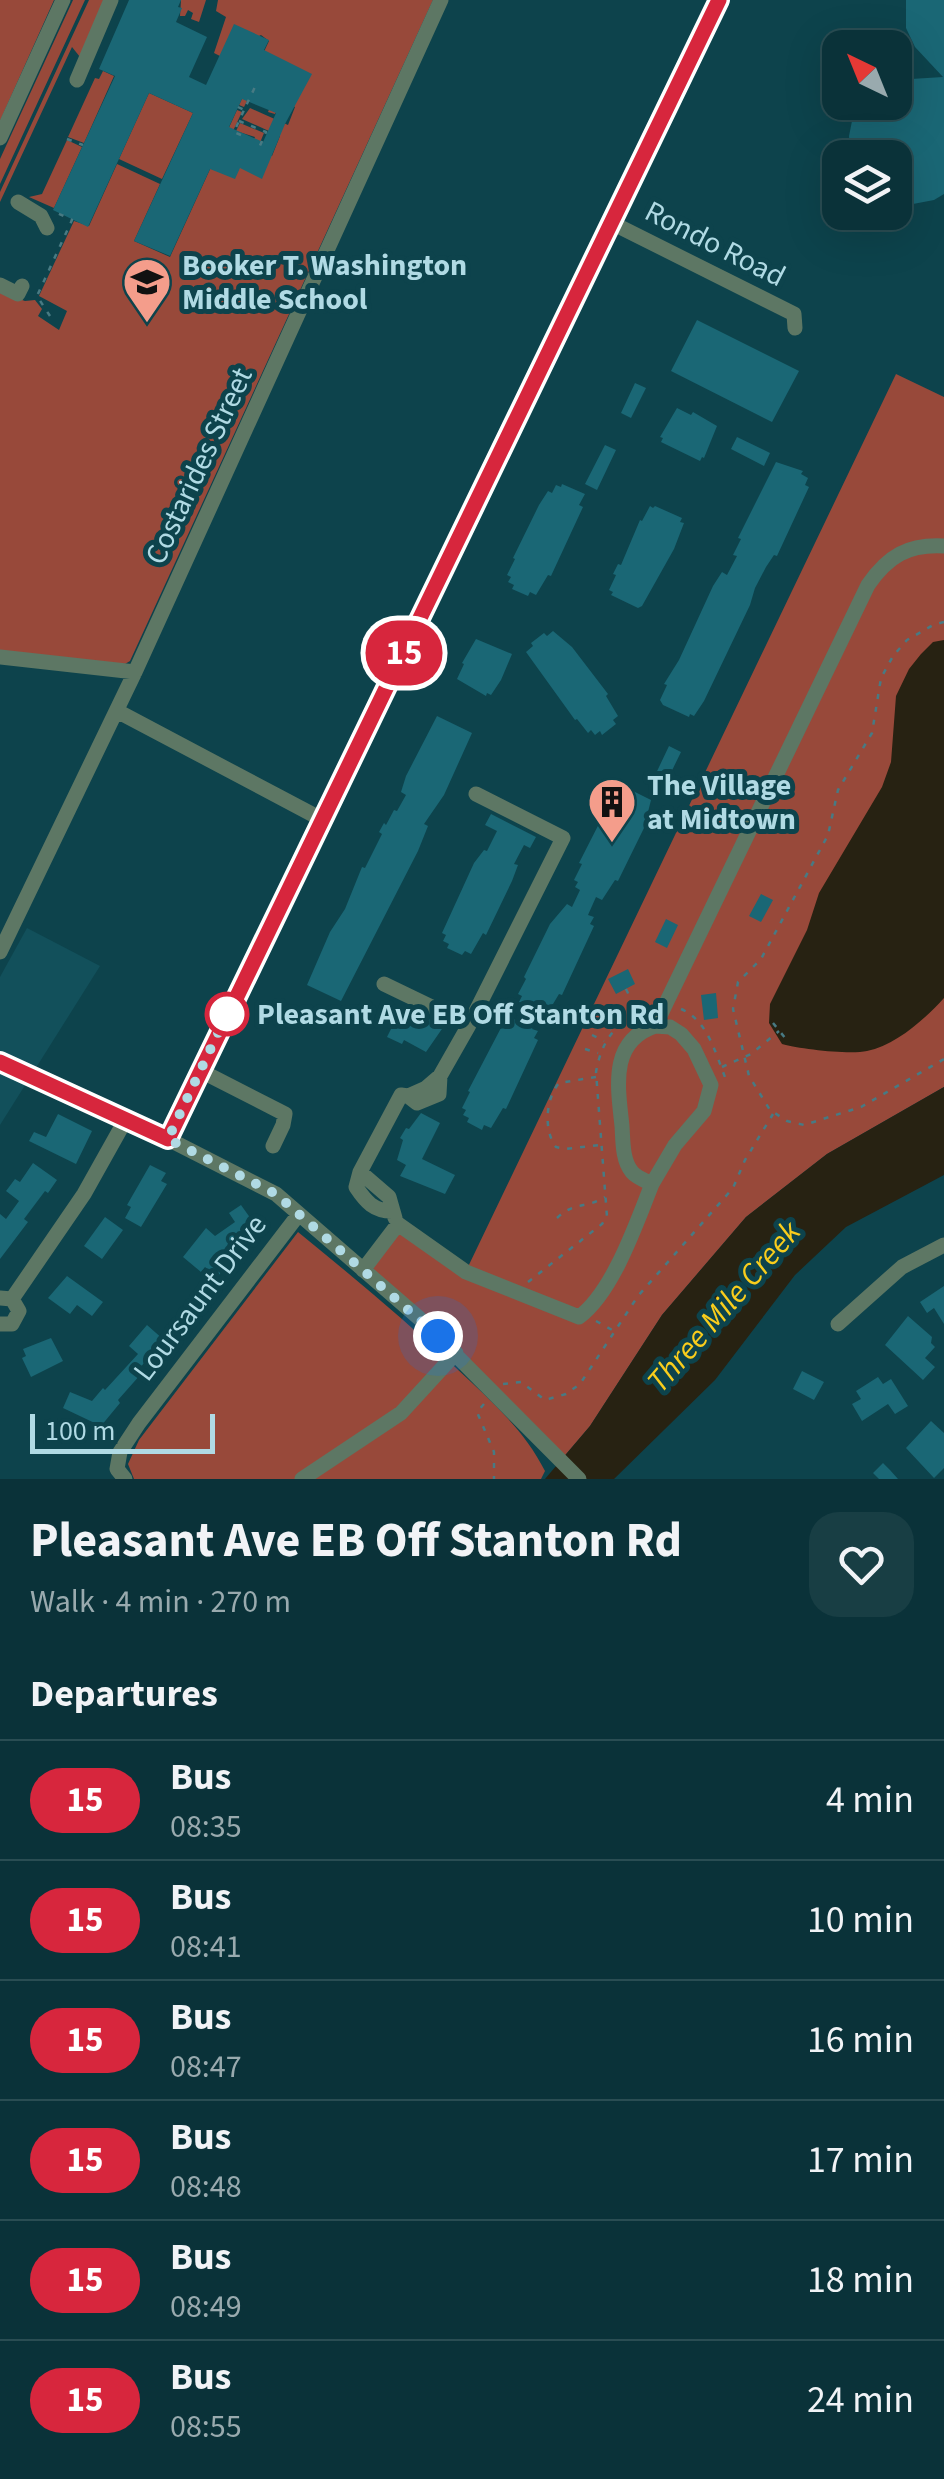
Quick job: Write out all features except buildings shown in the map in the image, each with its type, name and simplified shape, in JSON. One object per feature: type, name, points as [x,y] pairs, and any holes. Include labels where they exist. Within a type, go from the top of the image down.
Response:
[{"type":"street","points":[[0,138],[63,0]]},
{"type":"street","points":[[76,80],[110,0]]},
{"type":"street","name":"Costarides Street","points":[[0,952],[117,710],[442,0]]},
{"type":"street","points":[[168,1139],[612,223],[712,5]]},
{"type":"street","points":[[18,202],[41,216],[47,228]]},
{"type":"street","name":"Rondo Road","points":[[612,223],[794,321]]},
{"type":"street","points":[[0,285],[18,294],[22,286]]},
{"type":"street","points":[[655,1026],[868,585],[888,560],[906,549],[944,546]]},
{"type":"street","points":[[0,656],[134,672]]},
{"type":"street","points":[[117,710],[323,820]]},
{"type":"street","points":[[476,794],[564,838],[440,1076],[428,1076],[402,1090],[356,1187],[365,1201],[395,1218],[466,1272],[579,1316],[594,1305],[675,1144],[704,1111],[710,1085],[694,1049],[670,1027],[655,1026],[642,1030],[628,1043],[618,1065],[624,1152],[632,1173],[652,1184]]},
{"type":"street","points":[[384,984],[469,1025]]},
{"type":"street","points":[[1,1060],[276,1194],[456,1354],[579,1479]]},
{"type":"street","points":[[199,1070],[285,1114],[284,1125],[272,1146]]},
{"type":"street","points":[[0,1324],[12,1324],[18,1316],[18,1306],[6,1298],[84,1194],[126,1119]]},
{"type":"street","name":"Loursaunt Drive","points":[[121,1474],[120,1452],[139,1423],[299,1214]]},
{"type":"street","points":[[364,1270],[395,1218]]},
{"type":"street","points":[[838,1324],[902,1267],[944,1244]]},
{"type":"street","points":[[302,1479],[401,1413],[456,1354]]},
{"type":"path","points":[[240,135],[234,132],[255,88]]},
{"type":"path","points":[[238,107],[244,110]]},
{"type":"path","points":[[239,121],[266,132],[259,148]]},
{"type":"path","points":[[67,138],[83,145]]},
{"type":"path","points":[[50,316],[37,296],[72,220],[52,210]]},
{"type":"path","points":[[944,622],[907,640],[880,678],[872,733],[838,790],[828,835],[761,959],[738,982],[733,1009],[748,1076],[774,1112],[787,1121],[804,1125],[828,1120],[894,1090],[944,1059]]},
{"type":"path","points":[[626,988],[637,1013]]},
{"type":"path","points":[[601,1021],[612,1031]]},
{"type":"path","points":[[773,1023],[786,1039]]},
{"type":"path","points":[[720,1067],[744,1057],[779,1031]]},
{"type":"path","points":[[592,1034],[604,1042]]},
{"type":"path","points":[[585,1049],[600,1054]]},
{"type":"path","points":[[596,1077],[559,1083],[553,1091],[548,1127],[556,1147],[602,1144]]},
{"type":"path","points":[[502,1385],[522,1382],[545,1400],[566,1394],[580,1384],[638,1296],[733,1188],[774,1112]]},
{"type":"path","points":[[556,1218],[568,1207],[594,1204],[606,1196]]},
{"type":"path","points":[[596,1322],[615,1332]]},
{"type":"path","points":[[488,1399],[477,1412],[494,1452],[494,1479]]},
{"type":"shaded area","points":[[0,0],[54,0],[0,121]]},
{"type":"shaded area","points":[[73,0],[85,0],[0,184],[0,159]]},
{"type":"shaded area","points":[[89,0],[104,0],[80,57],[72,47],[0,202],[0,192]]},
{"type":"shaded area","points":[[181,0],[206,0],[199,22],[191,19],[193,13],[188,10],[180,16]]},
{"type":"shaded area","name":"Booker T. Washington Middle School","points":[[218,0],[433,0],[130,661],[125,664],[0,651],[0,292],[25,301],[35,300],[42,309],[38,316],[59,330],[67,311],[39,296],[74,221],[89,226],[117,164],[160,184],[134,241],[170,257],[237,110],[242,112],[232,133],[247,156],[255,137],[236,131],[240,123],[264,133],[257,150],[272,156],[280,136],[242,119],[250,108],[288,125],[295,107],[282,101],[275,114],[268,112],[276,92],[255,85],[244,107],[239,105],[269,41],[261,35],[220,56],[214,53],[226,17],[216,11]]},
{"type":"shaded area","points":[[103,71],[114,76],[84,143],[68,137],[95,78],[99,79]]},
{"type":"shaded area","points":[[149,93],[193,113],[162,179],[119,159]]},
{"type":"shaded area","points":[[67,140],[82,147],[54,208],[29,197],[42,194]]},
{"type":"shaded area","points":[[896,374],[944,397],[944,1087],[827,1154],[746,1217],[662,1315],[590,1426],[561,1460],[363,1270],[398,1224],[466,1271]]},
{"type":"shaded area","points":[[27,928],[100,966],[0,1125],[0,977]]},
{"type":"shaded area","points":[[298,1232],[398,1315],[493,1403],[536,1456],[545,1471],[541,1479],[134,1479],[128,1464],[139,1440]]},
{"type":"water","points":[[944,640],[944,998],[919,1022],[878,1048],[825,1051],[782,1044],[769,1023],[770,1004],[807,930],[819,893],[882,787],[891,762],[896,696],[921,654],[933,642]]},
{"type":"water","name":"Three Mile Creek","points":[[944,1087],[944,1175],[846,1227],[795,1275],[715,1380],[614,1479],[545,1479],[590,1426],[662,1315],[746,1217],[827,1154]]},
{"type":"bus line","name":"15","points":[[0,1062],[168,1139],[719,0]]},
{"type":"place","name":"Booker T. Washington Middle School","points":[[147,324]]},
{"type":"place","name":"The Village at Midtown","points":[[612,844]]},
{"type":"place","name":"Pleasant Ave EB Off Stanton Rd","points":[[227,1014]]},
{"type":"route","points":[[227,1014],[234,999],[168,1139],[276,1194],[438,1336]]}]
